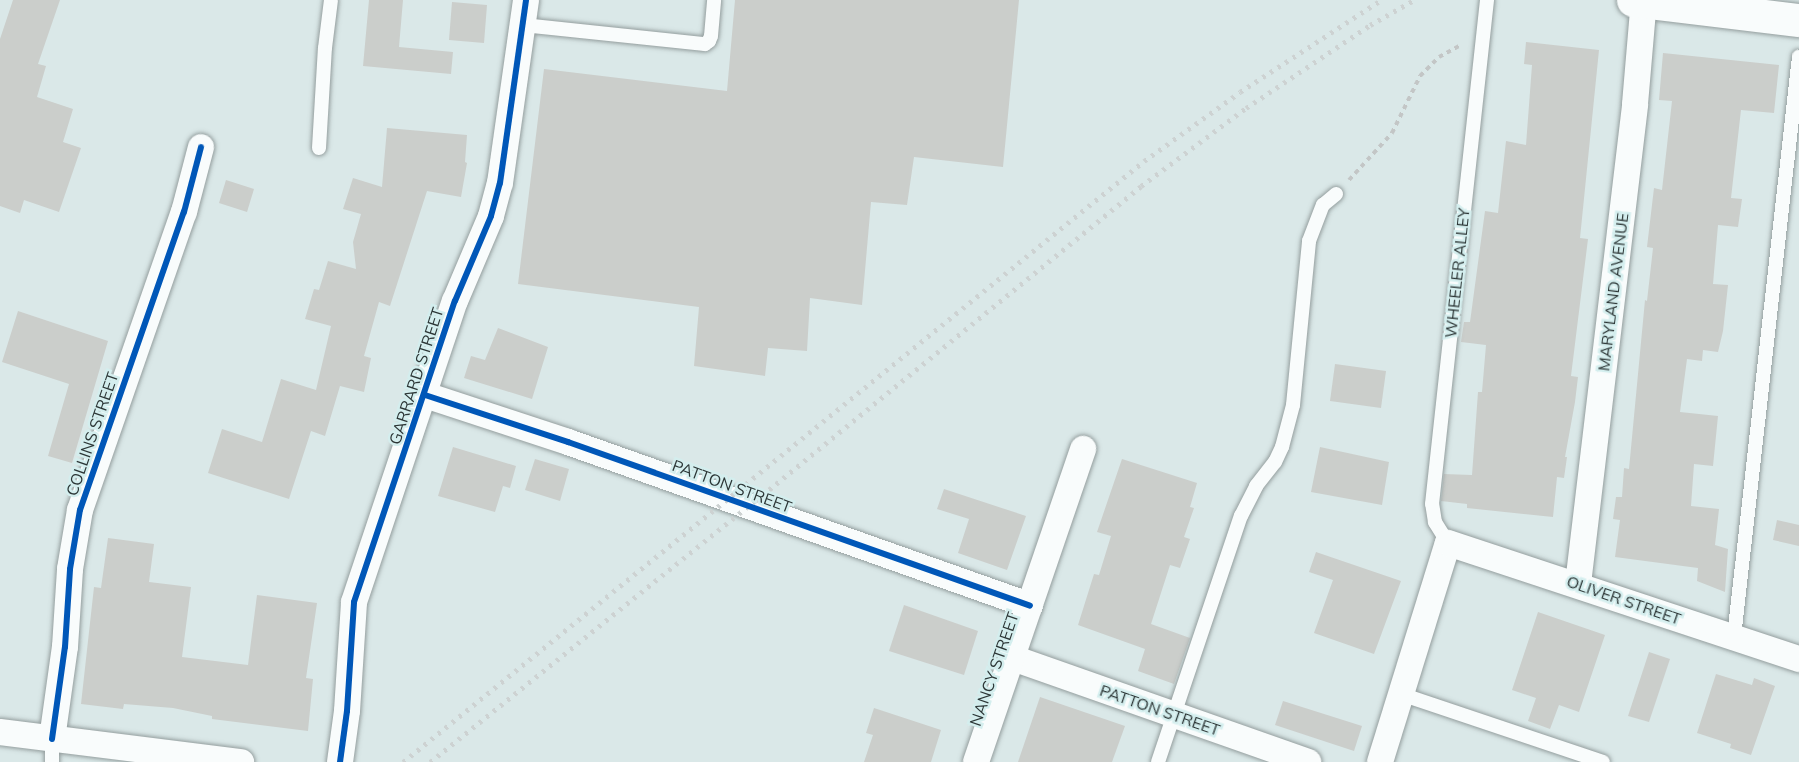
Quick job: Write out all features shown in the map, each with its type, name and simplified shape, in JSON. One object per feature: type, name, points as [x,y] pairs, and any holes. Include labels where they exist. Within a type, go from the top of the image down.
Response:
[{"type":"street","points":[[1640,0],[1799,20]]},
{"type":"street","name":"MARYLAND AVENUE","points":[[1578,584],[1635,104],[1640,0]]},
{"type":"street","name":"GARRARD STREET","points":[[340,762],[347,711],[354,602],[455,301],[491,216],[500,183],[524,12]]},
{"type":"street","name":"COLLINS STREET","points":[[52,750],[65,647],[70,569],[80,510],[184,212],[201,147]]},
{"type":"street","name":"PATTON STREET","points":[[425,395],[568,442],[1029,606]]},
{"type":"street","name":"NANCY STREET","points":[[976,762],[1083,449]]},
{"type":"street","points":[[1380,762],[1448,543]]},
{"type":"street","name":"OLIVER STREET","points":[[1448,543],[1578,584],[1799,659]]},
{"type":"street","name":"PATTON STREET","points":[[1013,658],[1308,762]]},
{"type":"street","points":[[0,732],[52,750],[241,762]]},
{"type":"lane","points":[[319,148],[325,48],[331,0]]},
{"type":"lane","points":[[524,12],[705,44],[711,36],[714,0]]},
{"type":"lane","name":"WHEELER ALLEY","points":[[1448,543],[1435,522],[1432,504],[1487,0]]},
{"type":"lane","points":[[1734,637],[1799,57]]},
{"type":"lane","points":[[1158,762],[1241,516],[1256,486],[1275,462],[1282,447],[1293,405],[1309,240],[1323,204],[1336,194]]},
{"type":"lane","points":[[1401,694],[1602,762]]},
{"type":"path","points":[[1336,194],[1392,133],[1420,76],[1439,57],[1483,31]]},
{"type":"building","points":[[13,0],[60,0],[38,64],[46,66],[37,97],[73,109],[63,142],[81,148],[59,212],[24,200],[20,213],[0,206],[0,39]]},
{"type":"building","points":[[369,0],[403,0],[399,47],[453,52],[451,74],[363,66]]},
{"type":"building","points":[[735,0],[1019,0],[1003,167],[914,157],[907,205],[871,202],[862,305],[810,298],[807,351],[768,348],[765,376],[694,366],[699,307],[518,284],[544,69],[727,91]]},
{"type":"building","points":[[452,2],[487,5],[484,43],[449,40]]},
{"type":"building","points":[[1526,42],[1599,50],[1580,238],[1588,239],[1571,376],[1578,377],[1565,457],[1567,457],[1564,478],[1557,477],[1553,517],[1467,508],[1467,504],[1441,501],[1444,474],[1472,475],[1478,392],[1482,392],[1486,345],[1461,342],[1464,322],[1470,322],[1485,211],[1498,213],[1506,141],[1526,145],[1532,65],[1524,64]]},
{"type":"building","points":[[1663,53],[1779,65],[1774,113],[1741,110],[1731,198],[1742,199],[1738,227],[1718,225],[1713,284],[1728,285],[1723,331],[1718,352],[1703,350],[1702,361],[1687,359],[1680,412],[1718,416],[1713,466],[1694,464],[1691,506],[1719,509],[1715,545],[1728,549],[1725,592],[1697,581],[1698,568],[1615,557],[1620,520],[1613,519],[1616,497],[1622,497],[1624,468],[1629,469],[1645,300],[1647,301],[1653,248],[1647,247],[1654,188],[1662,190],[1672,101],[1659,100]]},
{"type":"building","points":[[387,128],[467,135],[465,162],[467,163],[461,197],[427,191],[390,306],[379,302],[364,356],[371,358],[364,392],[340,386],[325,436],[311,431],[289,499],[208,473],[222,429],[262,442],[281,379],[316,390],[331,326],[305,319],[314,289],[319,290],[328,261],[356,269],[353,242],[361,214],[343,209],[353,178],[382,187]]},
{"type":"building","points":[[226,180],[254,189],[247,212],[219,203]]},
{"type":"building","points":[[18,311],[108,341],[72,463],[48,456],[69,384],[2,362]]},
{"type":"building","points":[[498,328],[548,347],[532,399],[464,378],[471,356],[485,360]]},
{"type":"building","points":[[1335,364],[1386,371],[1381,408],[1330,401]]},
{"type":"building","points":[[453,447],[516,466],[510,488],[503,486],[495,512],[438,496]]},
{"type":"building","points":[[1320,447],[1389,462],[1382,505],[1311,492]]},
{"type":"building","points":[[535,459],[569,469],[560,501],[525,490]]},
{"type":"building","points":[[1122,459],[1197,483],[1190,507],[1194,508],[1184,537],[1190,539],[1180,568],[1170,565],[1151,624],[1190,638],[1174,684],[1138,671],[1145,649],[1078,625],[1094,574],[1099,575],[1111,536],[1097,532]]},
{"type":"building","points":[[944,489],[1026,516],[1007,570],[958,553],[969,519],[937,509]]},
{"type":"building","points":[[1777,520],[1799,525],[1799,546],[1773,540]]},
{"type":"building","points":[[108,538],[154,544],[149,582],[191,587],[182,657],[248,665],[257,595],[317,603],[306,678],[313,679],[308,731],[212,719],[212,716],[173,708],[124,704],[123,709],[81,704],[94,587],[101,588]]},
{"type":"building","points":[[1316,552],[1401,581],[1374,654],[1314,633],[1333,580],[1309,572]]},
{"type":"building","points":[[904,605],[978,631],[964,675],[889,651]]},
{"type":"building","points":[[1538,612],[1605,635],[1579,712],[1559,705],[1550,729],[1528,721],[1536,698],[1512,690]]},
{"type":"building","points":[[1649,652],[1670,659],[1649,722],[1628,716]]},
{"type":"building","points":[[1716,674],[1752,685],[1754,678],[1775,686],[1751,755],[1730,748],[1731,744],[1697,733]]},
{"type":"building","points":[[1040,697],[1125,726],[1112,762],[1018,762]]},
{"type":"building","points":[[1283,701],[1362,726],[1354,751],[1275,725]]},
{"type":"building","points":[[874,708],[941,730],[931,762],[864,762],[873,735],[866,733]]},
{"type":"railway","points":[[403,762],[1144,161],[1240,92],[1381,0]]},
{"type":"railway","points":[[430,762],[1141,186],[1246,108],[1370,25],[1414,0]]},
{"type":"cycle path","points":[[340,762],[347,711],[354,602],[455,301],[491,216],[500,183],[526,0]]},
{"type":"cycle path","points":[[52,739],[65,647],[70,569],[80,510],[184,212],[201,147]]},
{"type":"cycle path","points":[[425,395],[568,442],[1030,606]]}]
